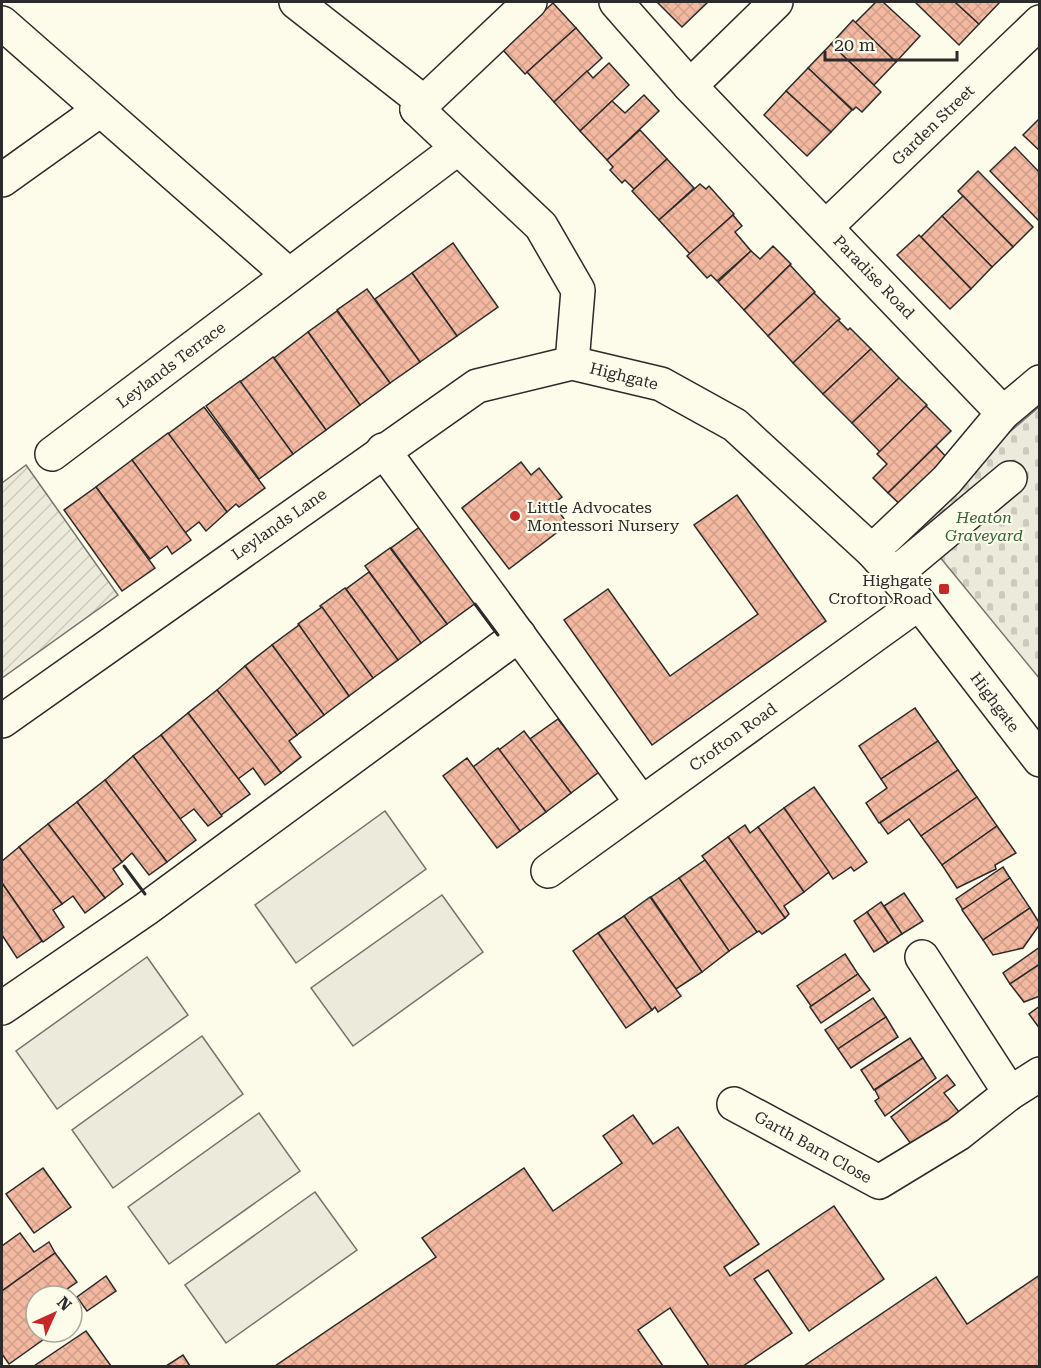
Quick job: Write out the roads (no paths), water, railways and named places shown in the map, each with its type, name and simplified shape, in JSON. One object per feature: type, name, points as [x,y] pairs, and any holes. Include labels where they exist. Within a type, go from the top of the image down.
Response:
[{"type":"street","name":"Highgate","points":[[296,2],[419,104],[458,148],[541,226],[578,290],[572,363],[661,384],[735,425],[872,550],[919,603],[1040,760]]},
{"type":"street","points":[[419,104],[456,70],[506,2]]},
{"type":"street","points":[[419,104],[530,2]]},
{"type":"street","name":"Paradise Road","points":[[616,2],[690,86],[1003,413]]},
{"type":"street","points":[[690,86],[776,2]]},
{"type":"street","name":"Garden Street","points":[[826,227],[1040,22]]},
{"type":"street","points":[[2,23],[289,275]]},
{"type":"street","points":[[2,180],[100,110]]},
{"type":"street","name":"Leylands Terrace","points":[[52,454],[458,148]]},
{"type":"street","name":"Leylands Lane","points":[[2,721],[383,450],[477,386],[572,363]]},
{"type":"street","points":[[872,550],[947,480],[1003,413],[1040,382]]},
{"type":"street","points":[[383,450],[641,802]]},
{"type":"street","points":[[894,575],[1010,478]]},
{"type":"street","name":"Crofton Road","points":[[548,871],[919,603]]},
{"type":"street","points":[[2,1008],[146,909],[519,635]]},
{"type":"street","points":[[922,957],[1010,1093]]},
{"type":"street","name":"Garth Barn Close","points":[[734,1104],[879,1182],[958,1134],[1010,1093],[1040,1074]]},
{"type":"place","name":"Little Advocates Montessori Nursery","points":[[515,516]]},
{"type":"place","name":"Highgate Crofton Road","points":[[944,589]]},
{"type":"park label","name":"Heaton Graveyard","points":[[984,526]]}]
